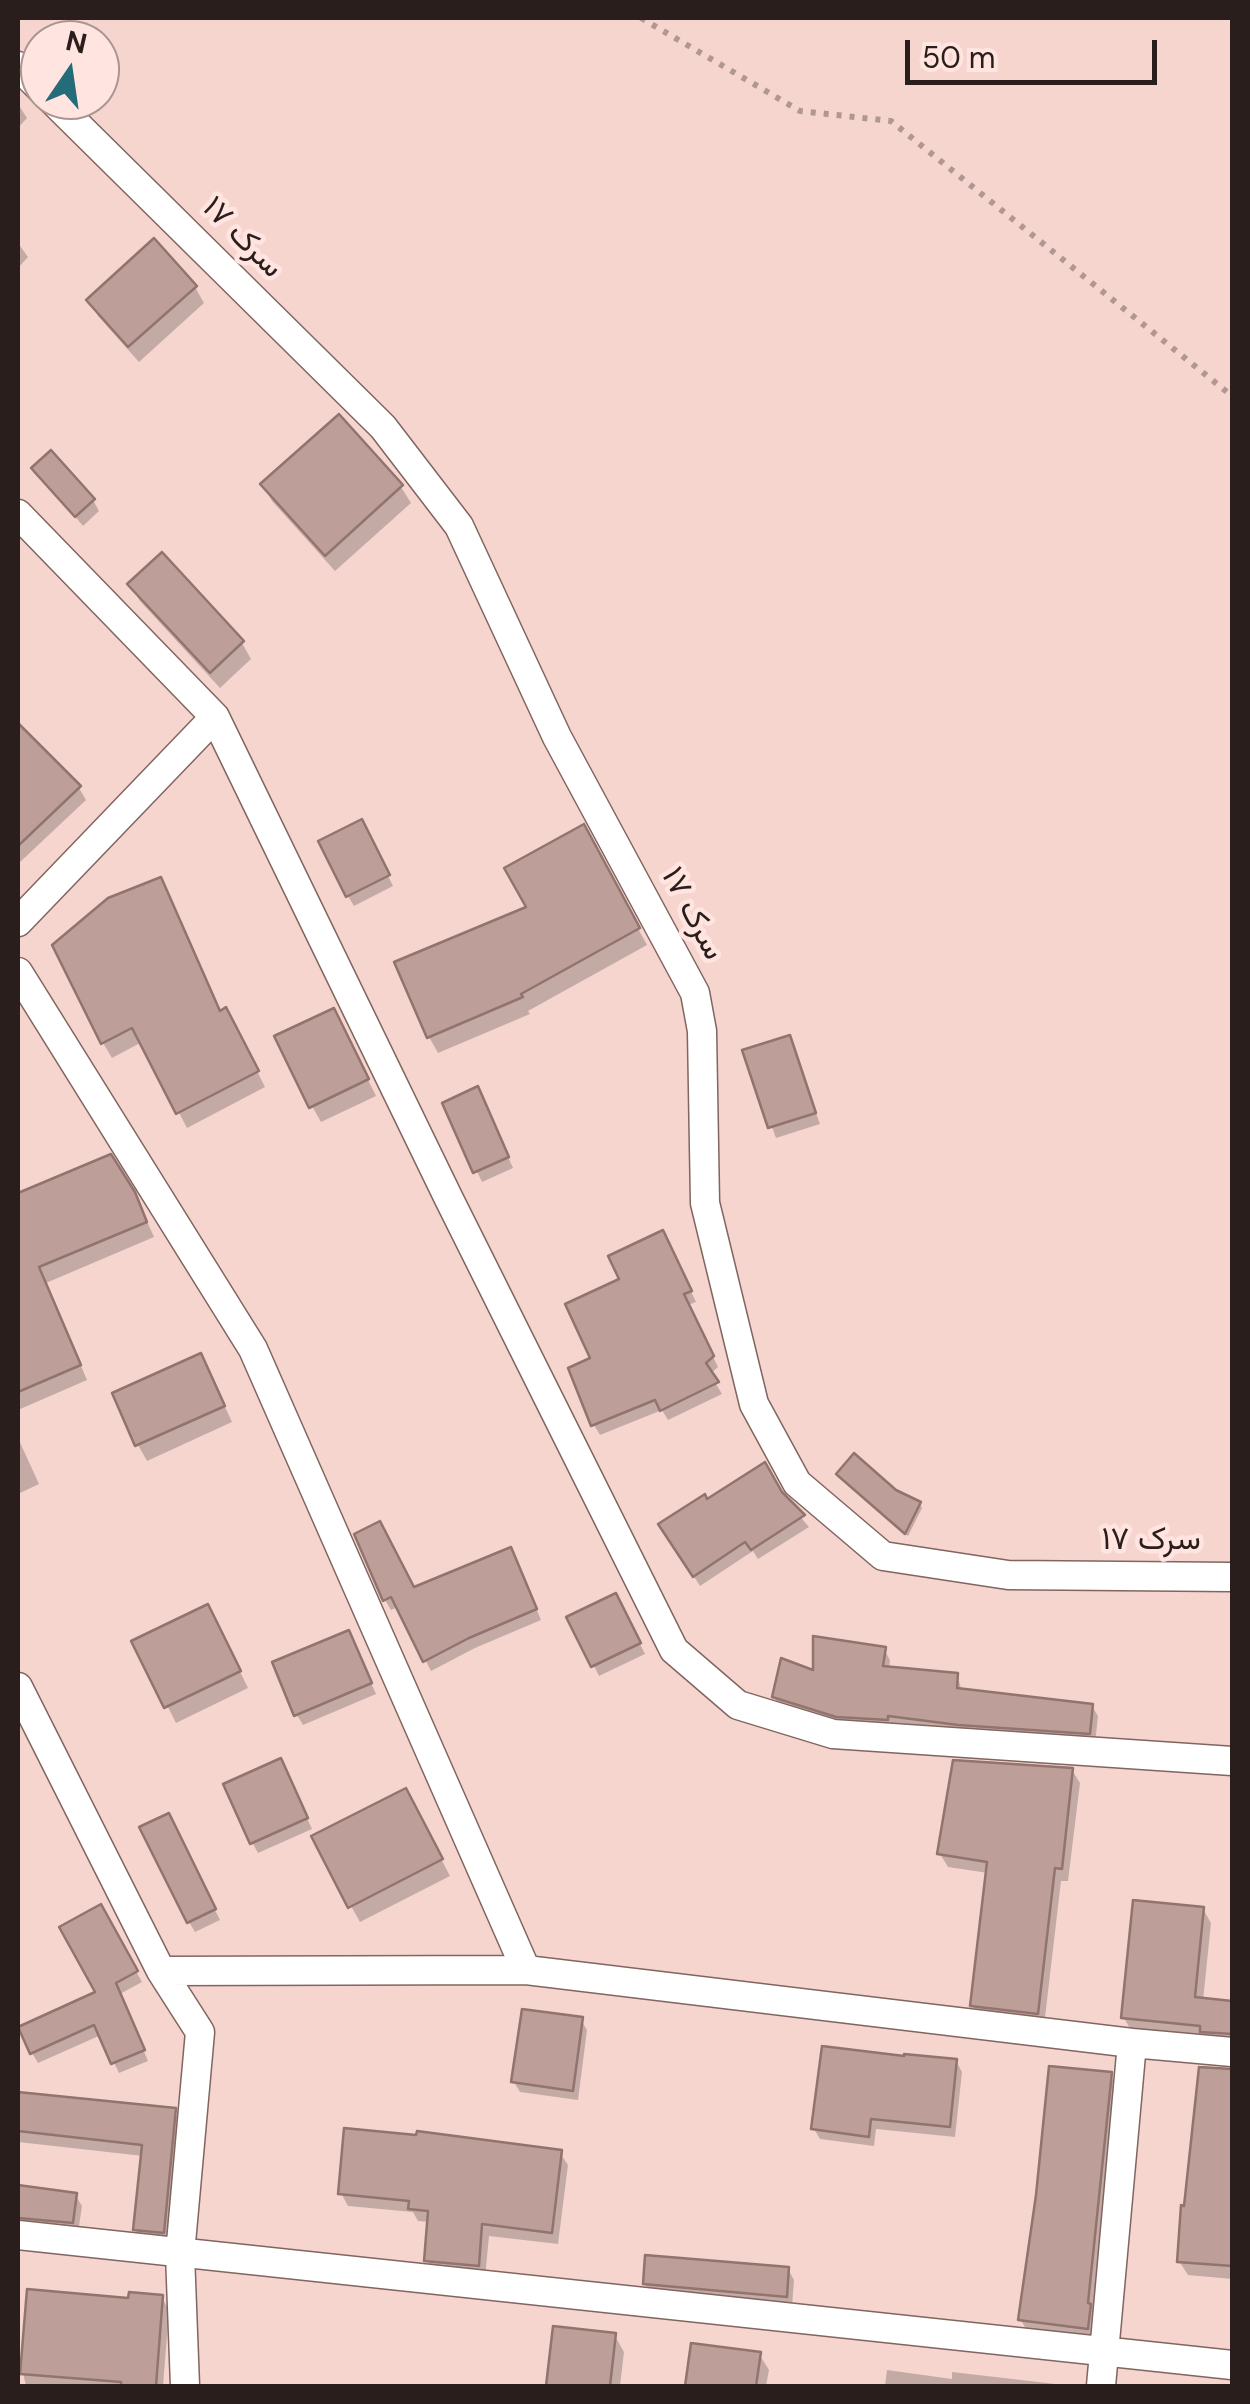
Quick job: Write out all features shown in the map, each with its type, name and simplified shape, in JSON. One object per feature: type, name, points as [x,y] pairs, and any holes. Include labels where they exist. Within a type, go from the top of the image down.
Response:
[{"type":"street","name":"سرک ۱۷","points":[[72,120],[383,427],[459,526],[557,737],[694,993],[702,1031],[706,1203],[754,1404],[798,1483],[883,1556],[1008,1576],[1232,1577]]},
{"type":"street","points":[[18,514],[215,717],[674,1650],[738,1705],[833,1734],[1232,1761]]},
{"type":"street","points":[[18,922],[215,717]]},
{"type":"street","points":[[18,972],[253,1349],[526,1970]]},
{"type":"street","points":[[18,1687],[161,1970],[200,2032],[180,2254],[186,2386]]},
{"type":"street","points":[[161,1970],[526,1970],[1232,2052]]},
{"type":"street","points":[[1101,2386],[1132,2043]]},
{"type":"street","points":[[18,2235],[1232,2365]]},
{"type":"path","points":[[641,18],[800,111],[892,122],[1232,396]]},
{"type":"building","points":[[154,238],[197,286],[128,347],[86,300]]},
{"type":"building","points":[[339,414],[403,485],[325,556],[260,484]]},
{"type":"building","points":[[51,450],[95,499],[75,517],[31,468]]},
{"type":"building","points":[[162,552],[244,641],[210,673],[127,584]]},
{"type":"building","points":[[18,723],[81,786],[18,846]]},
{"type":"building","points":[[362,819],[390,875],[346,897],[318,841]]},
{"type":"building","points":[[584,824],[640,928],[521,994],[523,997],[427,1038],[394,962],[526,907],[504,868]]},
{"type":"building","points":[[161,877],[220,1011],[226,1007],[259,1071],[176,1114],[132,1028],[101,1044],[52,945],[108,898]]},
{"type":"building","points":[[334,1008],[369,1079],[309,1108],[274,1036]]},
{"type":"building","points":[[790,1035],[816,1113],[768,1128],[742,1050]]},
{"type":"building","points":[[478,1086],[509,1157],[473,1173],[442,1103]]},
{"type":"building","points":[[111,1154],[135,1192],[147,1222],[39,1267],[81,1365],[18,1392],[18,1193]]},
{"type":"building","points":[[663,1230],[692,1291],[684,1294],[714,1356],[706,1363],[719,1382],[660,1411],[655,1400],[591,1426],[568,1368],[590,1358],[565,1304],[619,1279],[608,1256]]},
{"type":"building","points":[[201,1353],[225,1406],[135,1446],[112,1393]]},
{"type":"building","points":[[854,1453],[896,1490],[921,1502],[905,1534],[836,1474]]},
{"type":"building","points":[[765,1462],[782,1492],[805,1515],[751,1550],[745,1542],[693,1577],[658,1524]]},
{"type":"building","points":[[380,1521],[414,1587],[511,1547],[537,1609],[423,1662],[391,1597],[383,1601],[354,1534]]},
{"type":"building","points":[[616,1593],[641,1643],[591,1667],[566,1617]]},
{"type":"building","points":[[208,1604],[241,1671],[164,1708],[131,1641]]},
{"type":"building","points":[[349,1630],[372,1683],[294,1716],[272,1662]]},
{"type":"building","points":[[813,1636],[886,1647],[883,1666],[958,1673],[957,1688],[1093,1704],[1090,1734],[888,1716],[888,1720],[836,1717],[772,1697],[781,1658],[813,1670]]},
{"type":"building","points":[[281,1758],[308,1818],[250,1844],[223,1784]]},
{"type":"building","points":[[953,1760],[1073,1768],[1062,1869],[1055,1868],[1038,2014],[970,2006],[987,1862],[937,1854]]},
{"type":"building","points":[[406,1788],[443,1859],[348,1908],[311,1836]]},
{"type":"building","points":[[169,1813],[216,1909],[187,1923],[139,1827]]},
{"type":"building","points":[[1133,1900],[1204,1907],[1195,1997],[1232,2001],[1232,2034],[1200,2032],[1200,2026],[1121,2018]]},
{"type":"building","points":[[101,1904],[138,1971],[116,1983],[145,2050],[111,2064],[94,2025],[30,2054],[18,2027],[95,1992],[59,1927]]},
{"type":"building","points":[[522,2009],[583,2017],[573,2091],[511,2082]]},
{"type":"building","points":[[822,2046],[957,2059],[950,2127],[871,2119],[869,2137],[811,2129]]},
{"type":"building","points":[[1049,2066],[1112,2072],[1088,2329],[1018,2320]]},
{"type":"building","points":[[1199,2067],[1232,2069],[1232,2266],[1177,2262]]},
{"type":"building","points":[[18,2092],[176,2108],[164,2233],[133,2230],[142,2145],[18,2131]]},
{"type":"building","points":[[344,2128],[416,2135],[417,2131],[562,2150],[552,2233],[482,2224],[479,2266],[424,2261],[428,2211],[408,2209],[409,2201],[338,2194]]},
{"type":"building","points":[[18,2185],[77,2193],[73,2223],[18,2218]]},
{"type":"building","points":[[645,2255],[789,2267],[787,2297],[643,2284]]},
{"type":"building","points":[[27,2289],[128,2298],[129,2292],[163,2295],[156,2386],[121,2386],[121,2382],[20,2374]]},
{"type":"building","points":[[553,2326],[616,2333],[610,2386],[546,2386]]},
{"type":"building","points":[[691,2343],[761,2352],[756,2386],[685,2386]]}]
